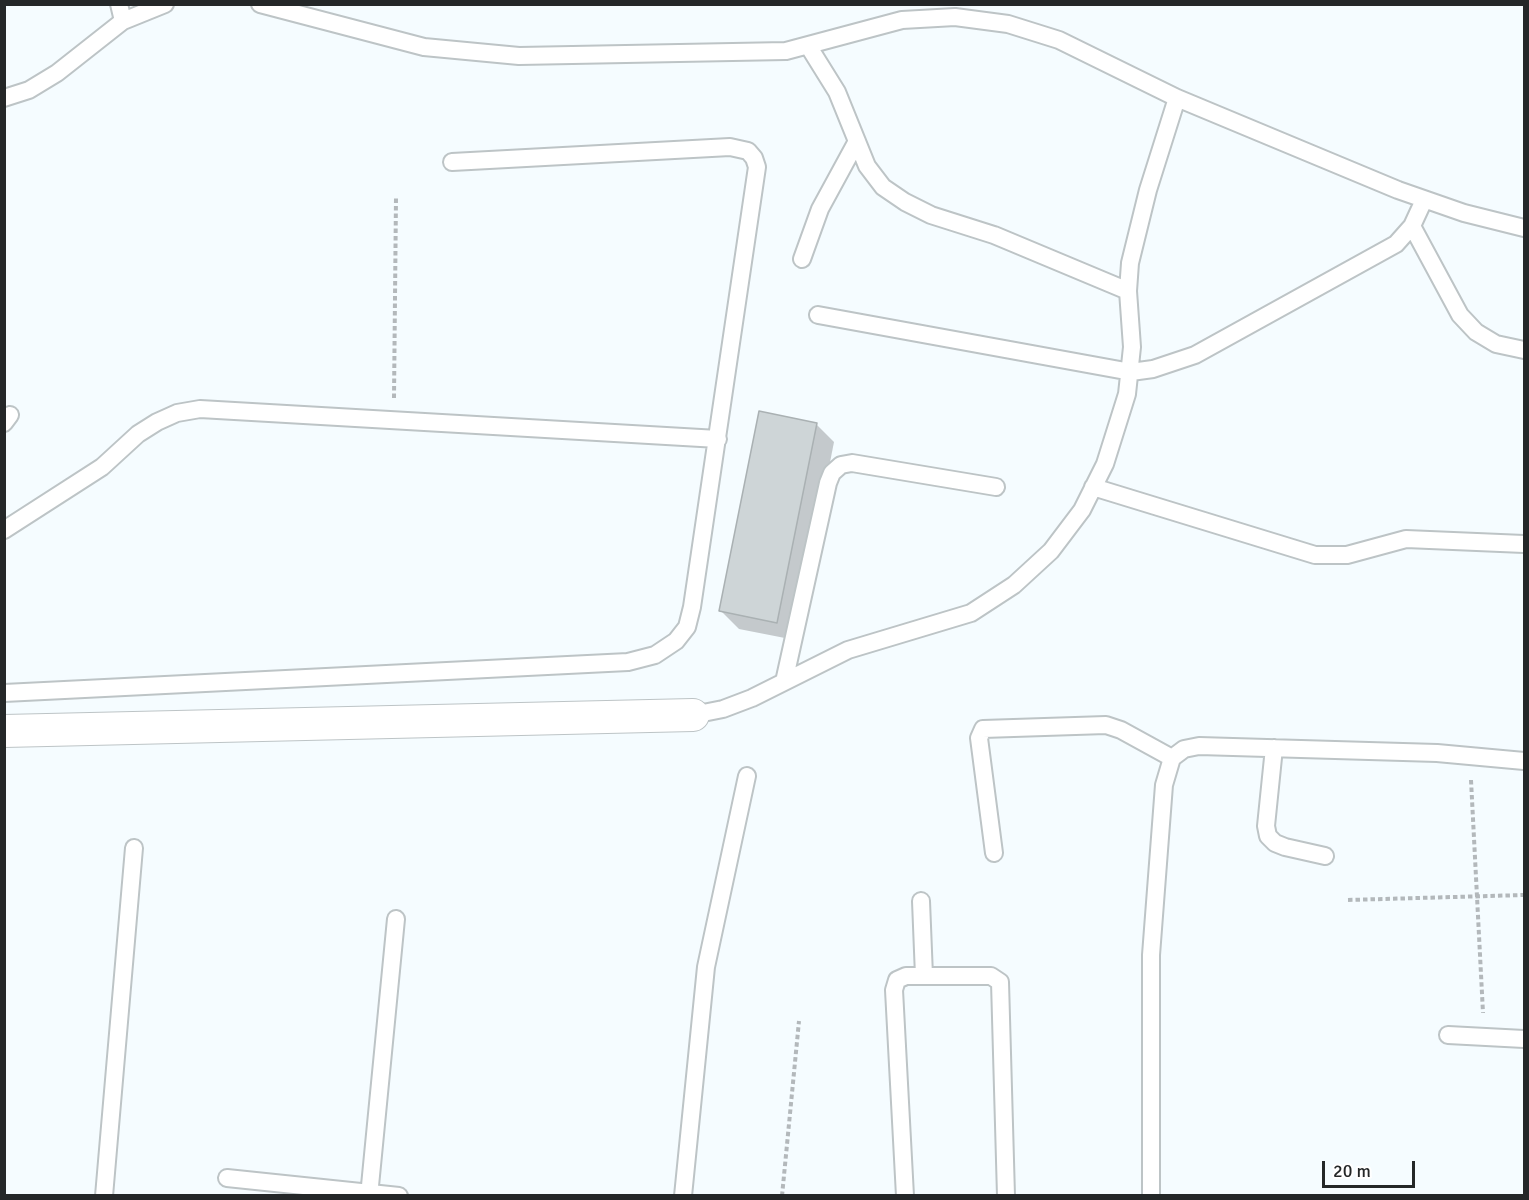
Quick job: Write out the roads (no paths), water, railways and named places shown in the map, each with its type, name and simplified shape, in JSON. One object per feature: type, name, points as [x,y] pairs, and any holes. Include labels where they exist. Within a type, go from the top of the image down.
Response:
[{"type":"street","points":[[4,731],[693,715]]},
{"type":"lane","points":[[119,4],[123,21]]},
{"type":"lane","points":[[4,98],[29,90],[57,73],[123,21],[165,4]]},
{"type":"lane","points":[[260,4],[378,37],[424,47],[519,56],[755,52],[809,47],[902,21],[955,17],[1008,24],[1059,40],[1177,98],[1424,200],[1524,228]]},
{"type":"lane","points":[[809,47],[837,92],[867,166],[884,187],[905,202],[931,215],[1039,253],[1128,291]]},
{"type":"lane","points":[[693,715],[723,709],[848,650],[971,613],[1014,585],[1051,551],[1082,510],[1105,464],[1131,372],[1128,291],[1130,263],[1177,98]]},
{"type":"lane","points":[[802,259],[820,209],[857,141]]},
{"type":"lane","points":[[4,693],[628,662],[655,655],[676,641],[687,627],[718,438],[757,167],[748,151],[730,147],[452,162]]},
{"type":"lane","points":[[818,315],[1131,372],[1174,364],[1205,350],[1396,244],[1412,226],[1424,200]]},
{"type":"lane","points":[[1412,226],[1460,315],[1476,332],[1496,344],[1524,350]]},
{"type":"lane","points":[[4,530],[102,467],[123,451],[138,434],[157,422],[177,413],[200,409],[718,438]]},
{"type":"lane","points":[[784,682],[832,473],[841,465],[852,463],[996,487]]},
{"type":"lane","points":[[1093,487],[1314,555],[1347,555],[1406,539],[1524,543]]},
{"type":"lane","points":[[994,853],[979,738],[984,729],[1106,725],[1121,730],[1172,758]]},
{"type":"lane","points":[[1151,1196],[1151,955],[1163,796],[1172,758],[1184,749],[1198,746],[1470,756],[1524,761]]},
{"type":"lane","points":[[1274,748],[1266,826],[1268,836],[1275,843],[1285,847],[1325,856]]},
{"type":"lane","points":[[682,1196],[706,967],[747,776]]},
{"type":"lane","points":[[104,1196],[134,848]]},
{"type":"lane","points":[[921,901],[924,976]]},
{"type":"lane","points":[[369,1194],[396,919]]},
{"type":"lane","points":[[905,1196],[894,990],[897,980],[901,977],[924,976],[991,976],[1000,982],[1006,1196]]},
{"type":"lane","points":[[1448,1035],[1524,1039]]},
{"type":"lane","points":[[226,1178],[399,1196]]}]
